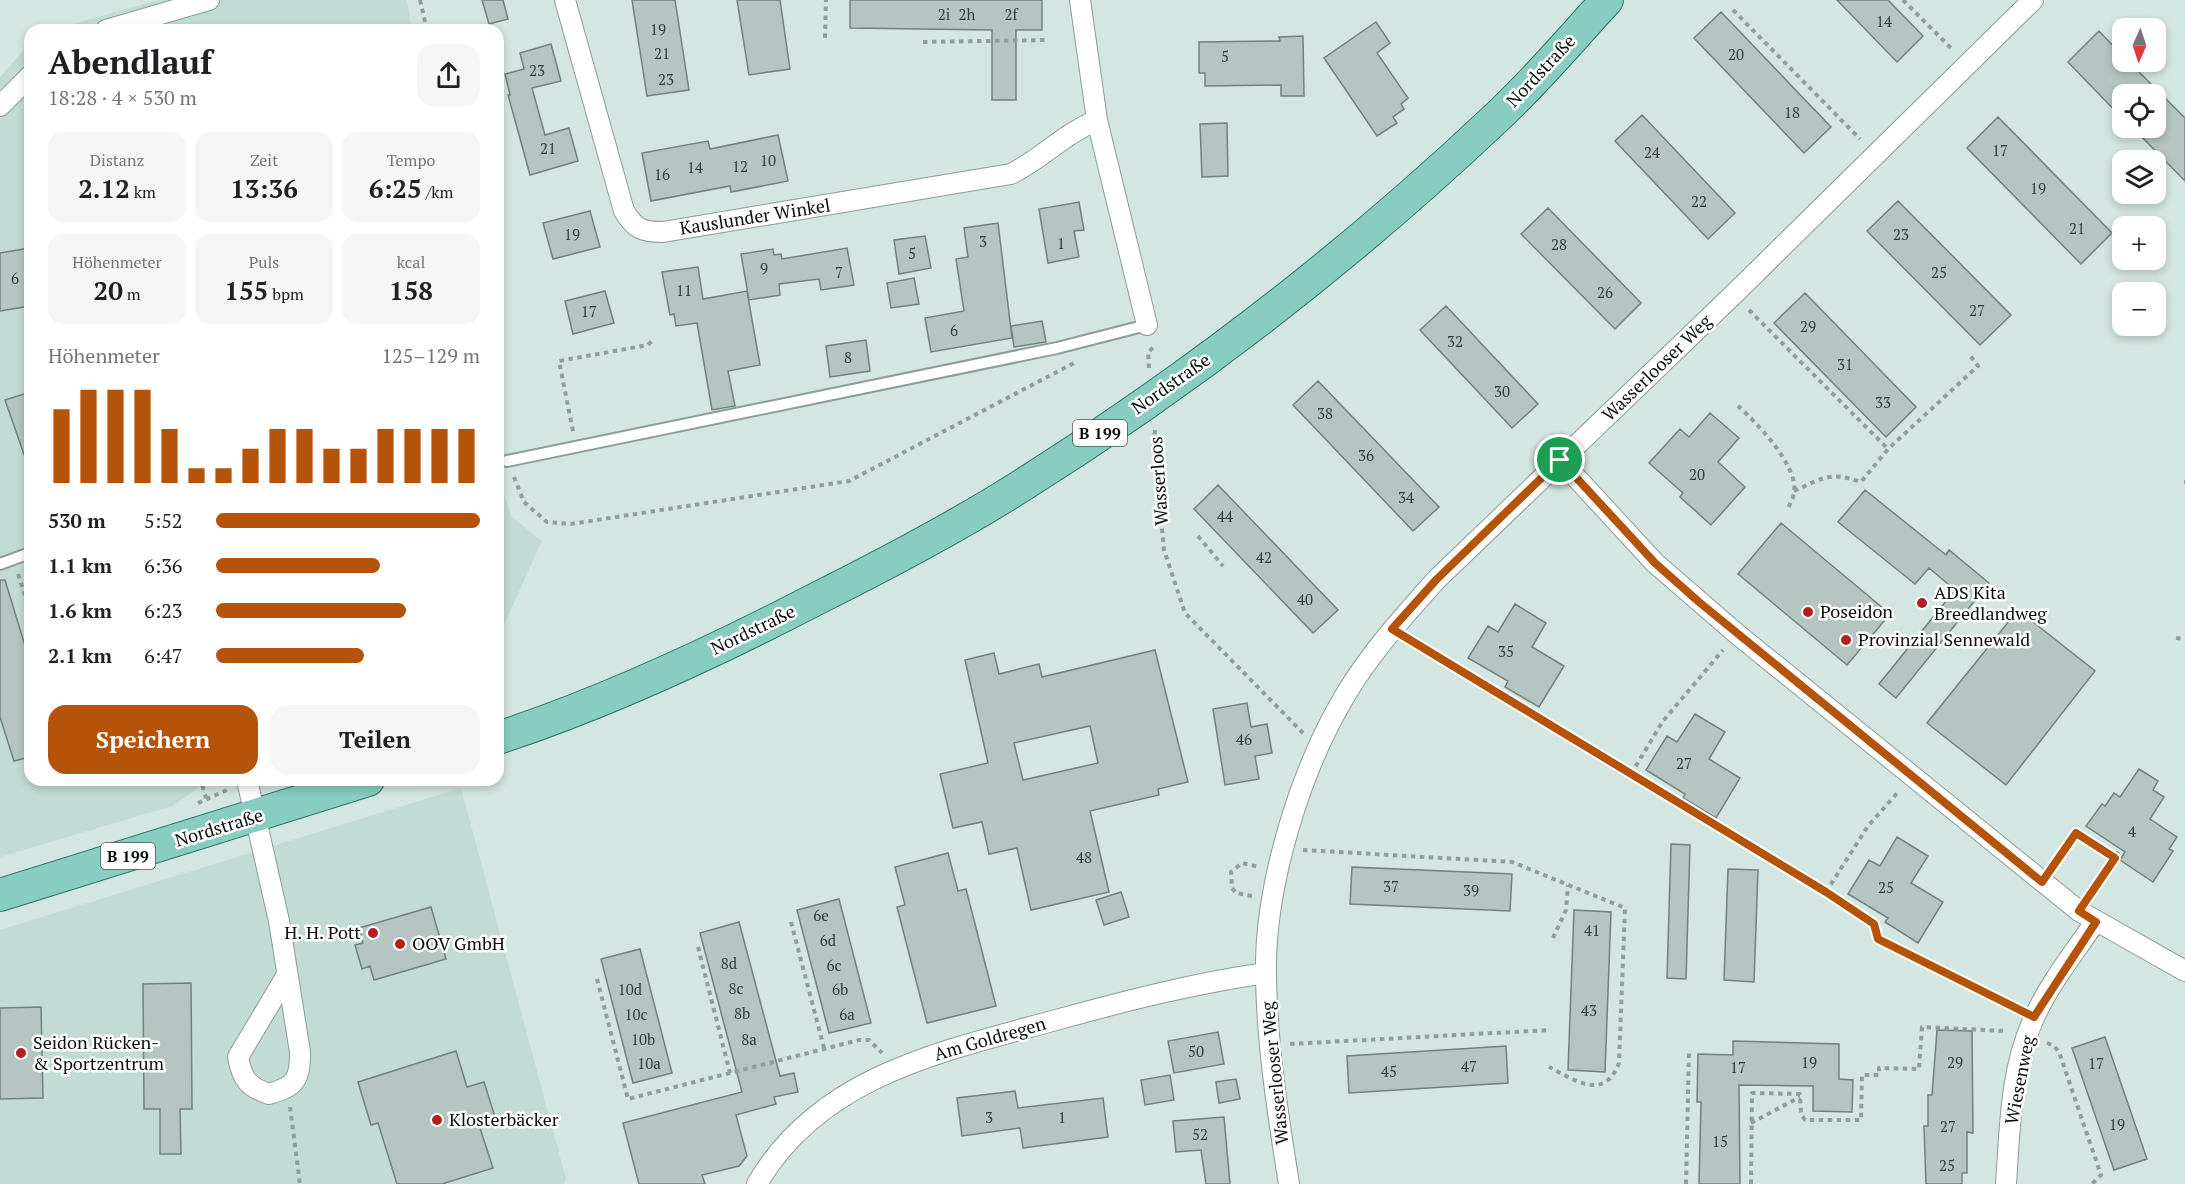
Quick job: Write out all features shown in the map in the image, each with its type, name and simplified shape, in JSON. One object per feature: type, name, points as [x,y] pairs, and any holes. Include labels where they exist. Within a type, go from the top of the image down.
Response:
[{"type":"main road","name":"Nordstraße","points":[[504,736],[643,682],[755,631],[868,573],[1020,487],[1162,391],[1288,298],[1396,210],[1499,116],[1607,0]]},
{"type":"main road","name":"Nordstraße","points":[[0,895],[350,786]]},
{"type":"street","points":[[127,24],[209,0]]},
{"type":"street","name":"Kauslunder Winkel","points":[[565,0],[624,211],[633,226],[639,230],[663,232],[1011,174],[1034,163],[1072,130],[1097,120]]},
{"type":"street","points":[[1080,0],[1097,120],[1148,325]]},
{"type":"street","name":"Wasserlooser Weg","points":[[1289,1184],[1268,1045],[1266,973],[1274,901],[1290,821],[1318,748],[1346,694],[1392,629],[1436,580],[1734,295],[2033,0]]},
{"type":"street","points":[[0,106],[24,82]]},
{"type":"street","points":[[1560,460],[1655,563],[1737,634],[1913,774],[2079,911],[2185,971]]},
{"type":"street","points":[[248,786],[287,975],[300,1052],[300,1073],[291,1086],[269,1094],[252,1088],[241,1075],[238,1058],[287,975]]},
{"type":"street","name":"Wiesenweg","points":[[2006,1184],[2011,1107],[2026,1037],[2034,1017],[2096,922]]},
{"type":"street","name":"Am Goldregen","points":[[756,1184],[792,1137],[829,1105],[890,1070],[938,1052],[1094,1010],[1224,979],[1266,973]]},
{"type":"lane","points":[[507,462],[1057,348],[1148,325]]},
{"type":"lane","points":[[0,564],[24,555]]},
{"type":"path","points":[[420,0],[426,24]]},
{"type":"path","points":[[825,38],[826,0]]},
{"type":"path","points":[[1903,0],[1967,65]]},
{"type":"path","points":[[1733,10],[1876,155]]},
{"type":"path","points":[[923,42],[1046,40]]},
{"type":"path","points":[[1734,295],[1888,449]]},
{"type":"path","points":[[1148,325],[1155,345],[1148,352],[1146,360],[1162,391]]},
{"type":"path","points":[[576,447],[559,361],[648,345],[654,339]]},
{"type":"path","points":[[1794,491],[1824,477],[1840,475],[1860,482],[1888,449],[1978,366],[1969,354]]},
{"type":"path","points":[[507,462],[524,502],[547,522],[571,524],[849,481],[1076,362]]},
{"type":"path","points":[[1738,406],[1764,430],[1789,470],[1794,491],[1787,511]]},
{"type":"path","name":"Wasserloos","points":[[1155,427],[1154,441],[1164,550],[1185,614],[1318,748]]},
{"type":"path","points":[[1198,536],[1223,566]]},
{"type":"path","points":[[14,559],[24,592]]},
{"type":"path","points":[[1392,629],[1826,892],[1874,924],[1878,939],[2034,1017]]},
{"type":"path","points":[[1631,774],[1663,721],[1737,634]]},
{"type":"path","points":[[2176,638],[2185,639]]},
{"type":"path","points":[[1826,892],[1868,826],[1913,774]]},
{"type":"path","points":[[202,786],[206,798]]},
{"type":"path","points":[[2042,882],[2076,833],[2115,858]]},
{"type":"path","points":[[1284,849],[1512,862],[1625,908],[1619,1063],[1609,1080],[1597,1086],[1586,1085],[1549,1067]]},
{"type":"path","points":[[2079,911],[2120,849]]},
{"type":"path","points":[[1274,901],[1236,893],[1232,888],[1231,872],[1242,863],[1279,871]]},
{"type":"path","points":[[1553,938],[1566,910],[1568,885]]},
{"type":"path","points":[[791,922],[824,1048]]},
{"type":"path","points":[[698,947],[730,1073]]},
{"type":"path","points":[[597,979],[628,1099],[859,1040],[869,1040],[879,1047],[890,1070]]},
{"type":"path","points":[[1750,1184],[1752,1093],[1800,1094],[1801,1114],[1805,1120],[1861,1120],[1862,1075],[1879,1075],[1879,1068],[1919,1069],[1922,1027],[2014,1031],[2054,1046],[2059,1052],[2101,1175],[2092,1184]]},
{"type":"path","points":[[1268,1045],[1550,1030]]},
{"type":"path","points":[[1686,1184],[1689,1050]]},
{"type":"path","points":[[1752,1123],[1800,1097]]},
{"type":"path","points":[[292,1114],[300,1184]]},
{"type":"shaded area","points":[[158,0],[407,0],[411,24],[73,24]]},
{"type":"shaded area","points":[[24,50],[24,786],[202,786],[172,806],[0,857],[0,77]]},
{"type":"shaded area","points":[[504,493],[511,516],[542,541],[504,625]]},
{"type":"shaded area","points":[[461,788],[566,1179],[564,1184],[0,1184],[0,930]]},
{"type":"building","points":[[482,0],[503,0],[508,19],[489,24]]},
{"type":"building","points":[[632,0],[675,0],[689,90],[647,96]]},
{"type":"building","points":[[737,0],[780,0],[790,69],[749,75]]},
{"type":"building","points":[[850,0],[1042,0],[1042,30],[1016,30],[1016,100],[992,100],[992,30],[850,28]]},
{"type":"building","points":[[1837,0],[1888,0],[1923,36],[1897,62]]},
{"type":"building","points":[[1721,12],[1831,127],[1804,153],[1694,38]]},
{"type":"building","points":[[1376,22],[1390,43],[1377,53],[1408,98],[1401,104],[1404,109],[1393,117],[1397,123],[1377,136],[1324,58]]},
{"type":"building","points":[[2099,31],[2112,45],[2112,72],[2139,72],[2151,84],[2112,84],[2112,108],[2068,62]]},
{"type":"building","points":[[1303,36],[1304,96],[1281,96],[1281,85],[1205,86],[1205,73],[1199,73],[1199,42],[1280,41],[1279,37]]},
{"type":"building","points":[[551,44],[561,81],[532,88],[545,135],[569,128],[578,161],[530,175],[508,95],[510,95],[505,74],[524,69],[520,53]]},
{"type":"building","points":[[2166,99],[2185,118],[2185,181],[2166,162],[2166,150],[2155,150],[2143,138],[2166,138]]},
{"type":"building","points":[[1642,115],[1735,213],[1708,239],[1615,141]]},
{"type":"building","points":[[1998,117],[2112,233],[2081,264],[1967,148]]},
{"type":"building","points":[[1227,123],[1228,176],[1202,177],[1200,124]]},
{"type":"building","points":[[778,135],[788,181],[731,192],[730,186],[651,201],[642,153],[708,141],[710,149]]},
{"type":"building","points":[[1898,201],[2011,315],[1980,345],[1867,231]]},
{"type":"building","points":[[1079,202],[1084,230],[1074,231],[1079,257],[1048,263],[1039,209]]},
{"type":"building","points":[[1548,208],[1641,303],[1615,329],[1521,234]]},
{"type":"building","points":[[590,211],[600,247],[553,259],[543,223]]},
{"type":"building","points":[[998,223],[1012,338],[931,352],[925,318],[964,311],[956,259],[968,257],[964,228]]},
{"type":"building","points":[[925,236],[931,268],[899,274],[894,240]]},
{"type":"building","points":[[847,248],[854,285],[821,290],[819,279],[779,284],[780,295],[749,300],[741,254],[773,249],[774,255],[781,254],[782,259]]},
{"type":"building","points":[[24,249],[24,307],[0,311],[0,253]]},
{"type":"building","points":[[698,267],[703,299],[747,291],[760,365],[728,371],[735,406],[712,410],[697,323],[676,326],[674,314],[670,315],[662,272]]},
{"type":"building","points":[[914,278],[919,304],[891,308],[887,283]]},
{"type":"building","points":[[605,291],[614,323],[573,334],[565,301]]},
{"type":"building","points":[[1805,293],[1916,407],[1886,437],[1774,323]]},
{"type":"building","points":[[1446,306],[1538,404],[1512,428],[1420,330]]},
{"type":"building","points":[[1042,321],[1046,342],[1014,347],[1011,326]]},
{"type":"building","points":[[866,340],[870,371],[830,377],[826,346]]},
{"type":"building","points":[[1318,381],[1439,507],[1413,531],[1293,405]]},
{"type":"building","points":[[24,394],[24,454],[5,400]]},
{"type":"building","points":[[1710,413],[1739,438],[1718,462],[1745,487],[1711,525],[1680,497],[1683,493],[1649,463],[1680,429],[1689,437]]},
{"type":"building","points":[[1218,485],[1338,610],[1313,633],[1194,509]]},
{"type":"building","points":[[1865,490],[1946,555],[1949,550],[1989,583],[1896,698],[1879,684],[1955,590],[1929,568],[1915,584],[1838,522]]},
{"type":"building","points":[[1781,523],[1890,614],[1847,665],[1738,574]]},
{"type":"building","points":[[0,580],[5,580],[24,642],[24,758],[14,761],[0,717]]},
{"type":"building","points":[[1515,604],[1546,623],[1532,647],[1564,666],[1539,707],[1505,687],[1508,681],[1468,658],[1488,626],[1498,632]]},
{"type":"building","points":[[2018,610],[2095,671],[2006,785],[1927,723]]},
{"type":"building","points":[[1155,650],[1188,782],[1158,789],[1159,795],[1090,811],[1109,892],[1031,910],[1017,848],[989,854],[982,822],[953,828],[940,774],[988,763],[965,660],[994,653],[999,674],[1039,664],[1042,677]],"holes":[[[1090,726],[1098,763],[1023,780],[1014,743]]]},
{"type":"building","points":[[1247,703],[1251,727],[1267,724],[1272,753],[1255,756],[1259,779],[1225,785],[1213,709]]},
{"type":"building","points":[[1695,714],[1725,732],[1709,759],[1740,778],[1716,818],[1683,798],[1685,794],[1646,770],[1667,736],[1677,742]]},
{"type":"building","points":[[2139,769],[2158,781],[2153,790],[2164,797],[2150,819],[2177,837],[2169,849],[2173,851],[2153,882],[2120,860],[2125,852],[2086,826],[2102,804],[2105,806],[2114,793],[2120,797]]},
{"type":"building","points":[[1897,837],[1928,856],[1911,883],[1943,902],[1918,943],[1885,922],[1888,918],[1848,894],[1869,860],[1880,866]]},
{"type":"building","points":[[1671,844],[1690,845],[1686,979],[1667,978]]},
{"type":"building","points":[[948,853],[958,891],[966,889],[996,1006],[927,1023],[897,907],[905,905],[895,867]]},
{"type":"building","points":[[1352,867],[1512,874],[1510,911],[1350,904]]},
{"type":"building","points":[[1728,869],[1758,870],[1754,982],[1724,980]]},
{"type":"building","points":[[1121,892],[1129,917],[1104,925],[1096,900]]},
{"type":"building","points":[[839,899],[871,1023],[829,1033],[797,910]]},
{"type":"building","name":"OOV GmbH","points":[[431,907],[446,959],[374,980],[370,966],[362,969],[355,945],[363,943],[359,928]]},
{"type":"building","points":[[1574,910],[1611,912],[1605,1072],[1568,1070]]},
{"type":"building","points":[[739,922],[780,1076],[794,1073],[798,1092],[774,1097],[776,1104],[736,1115],[747,1156],[739,1166],[702,1175],[705,1184],[639,1184],[623,1123],[742,1092],[700,933]]},
{"type":"building","points":[[640,949],[672,1073],[633,1083],[601,959]]},
{"type":"building","points":[[191,983],[192,1109],[180,1109],[181,1154],[160,1154],[160,1109],[144,1109],[143,984]]},
{"type":"building","name":"Seidon Rücken- & Sportzentrum","points":[[41,1007],[43,1098],[0,1099],[0,1008]]},
{"type":"building","points":[[1937,1030],[1972,1031],[1973,1133],[1967,1132],[1967,1173],[1962,1173],[1962,1184],[1926,1184],[1924,1126],[1928,1126],[1928,1095],[1932,1095]]},
{"type":"building","points":[[1218,1032],[1224,1064],[1174,1073],[1168,1041]]},
{"type":"building","points":[[2105,1037],[2147,1159],[2114,1170],[2072,1048]]},
{"type":"building","points":[[1733,1041],[1839,1044],[1839,1079],[1853,1080],[1852,1112],[1813,1111],[1813,1086],[1739,1085],[1740,1184],[1699,1184],[1701,1102],[1697,1102],[1698,1054],[1733,1055]]},
{"type":"building","points":[[1506,1046],[1508,1083],[1349,1093],[1347,1056]]},
{"type":"building","name":"Klosterbäcker","points":[[456,1051],[467,1087],[484,1082],[495,1117],[478,1122],[493,1168],[442,1184],[397,1184],[378,1123],[371,1125],[358,1082]]},
{"type":"building","points":[[1170,1075],[1174,1100],[1145,1105],[1141,1080]]},
{"type":"building","points":[[1236,1079],[1240,1099],[1219,1103],[1216,1082]]},
{"type":"building","points":[[1015,1091],[1018,1108],[1103,1098],[1108,1137],[1023,1148],[1020,1128],[962,1136],[957,1098]]},
{"type":"building","points":[[1224,1117],[1230,1184],[1206,1184],[1201,1150],[1176,1152],[1173,1121]]},
{"type":"place","name":"ADS Kita Breedlandweg","points":[[1922,603]]},
{"type":"place","name":"Poseidon","points":[[1808,612]]},
{"type":"place","name":"Provinzial Sennewald","points":[[1846,640]]},
{"type":"place","name":"H. H. Pott","points":[[373,933]]},
{"type":"place","name":"OOV GmbH","points":[[400,944]]},
{"type":"place","name":"Seidon Rücken- & Sportzentrum","points":[[21,1053]]},
{"type":"place","name":"Klosterbäcker","points":[[437,1120]]},
{"type":"route","points":[[1560,460],[1655,563],[1699,602],[1850,726],[1913,774],[2042,882],[2076,833],[2115,858],[2079,911],[2096,922],[2060,972],[2034,1017],[1878,939],[1874,924],[1826,892],[1392,629],[1436,580],[1560,460]]}]
